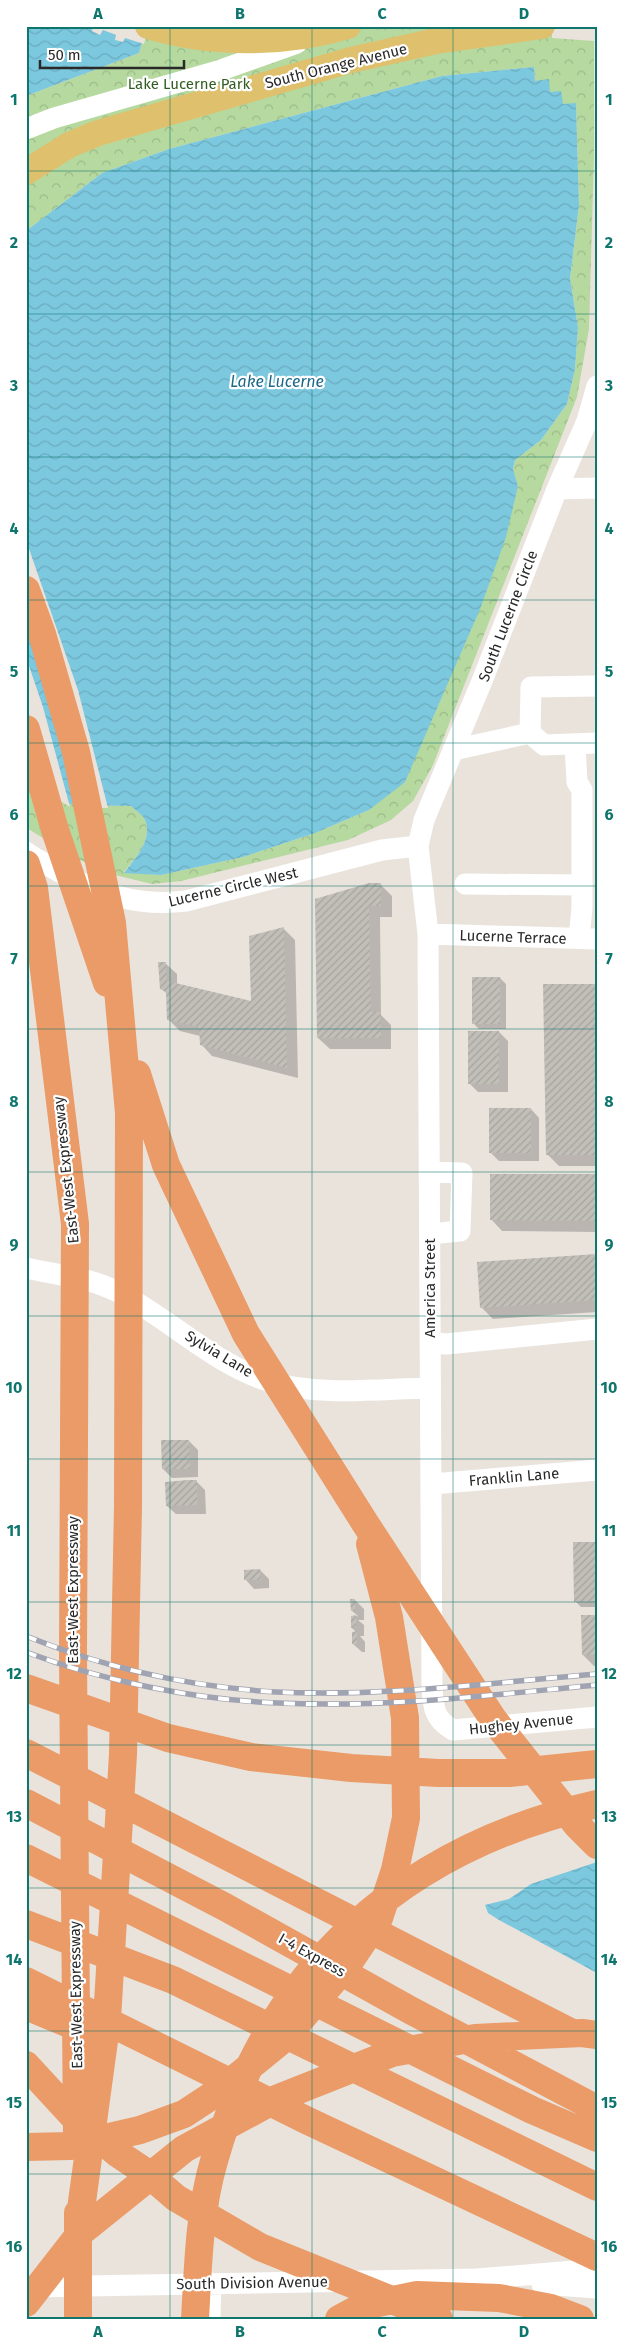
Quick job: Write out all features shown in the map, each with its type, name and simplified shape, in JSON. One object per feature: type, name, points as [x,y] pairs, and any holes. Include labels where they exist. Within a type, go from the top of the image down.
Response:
[{"type":"highway","points":[[26,590],[42,634],[76,752],[112,923],[129,1113],[128,1506],[123,1754],[107,2019],[78,2231]]},
{"type":"highway","points":[[26,729],[55,830],[166,1165],[246,1334],[364,1523],[493,1719],[577,1825],[597,1845]]},
{"type":"highway","name":"East-West Expressway","points":[[26,864],[34,888],[75,1224],[73,1657],[78,2319]]},
{"type":"highway","points":[[26,2147],[79,2144],[140,2130],[184,2114],[222,2089],[286,2037],[350,1961],[379,1918],[395,1870],[406,1818],[405,1718],[388,1617],[364,1523]]},
{"type":"highway","points":[[26,1688],[168,1738],[251,1757],[351,1768],[438,1774],[509,1773],[597,1764]]},
{"type":"highway","points":[[26,1752],[597,2046]]},
{"type":"highway","name":"I-4 Express","points":[[26,1803],[225,1907],[410,2010],[597,2109]]},
{"type":"highway","points":[[195,2319],[200,2238],[213,2162],[233,2102],[261,2045],[290,1996],[327,1951],[361,1918],[396,1890],[433,1866],[491,1837],[550,1814],[597,1804]]},
{"type":"highway","points":[[26,1858],[532,2110],[597,2138]]},
{"type":"highway","points":[[26,1910],[597,2187]]},
{"type":"highway","points":[[26,1924],[173,1980]]},
{"type":"highway","points":[[26,1981],[306,2120],[467,2194],[544,2233],[597,2257]]},
{"type":"highway","points":[[26,2006],[306,2120]]},
{"type":"highway","points":[[26,2303],[82,2231],[184,2149],[276,2099],[392,2053],[474,2038],[582,2033],[597,2035]]},
{"type":"highway","points":[[26,2065],[74,2117],[117,2153],[147,2173],[176,2198],[260,2247],[439,2319]]},
{"type":"highway","points":[[339,2319],[363,2306],[417,2295],[498,2298],[551,2308],[580,2319]]},
{"type":"main road","name":"South Orange Avenue","points":[[26,172],[69,145],[98,133],[310,71],[436,41],[542,26]]},
{"type":"main road","points":[[151,27],[202,37],[248,40],[274,40],[343,28]]},
{"type":"street","name":"South Orange Avenue","points":[[26,129],[54,118],[221,70],[343,28]]},
{"type":"street","name":"South Lucerne Circle","points":[[418,846],[424,820],[557,489],[587,421],[595,397]]},
{"type":"street","points":[[557,489],[597,488]]},
{"type":"street","points":[[530,733],[531,687],[597,686]]},
{"type":"street","points":[[453,750],[530,733]]},
{"type":"street","points":[[530,733],[544,745],[597,743]]},
{"type":"street","points":[[575,744],[577,782],[582,790],[582,885],[588,939]]},
{"type":"street","name":"Lucerne Circle West","points":[[26,852],[81,883],[119,898],[162,904],[186,901],[382,850],[418,846]]},
{"type":"street","name":"America Street","points":[[418,846],[428,934],[433,1700],[438,1719],[446,1726]]},
{"type":"street","points":[[465,884],[582,885]]},
{"type":"street","name":"Lucerne Terrace","points":[[428,934],[588,939]]},
{"type":"street","points":[[430,1172],[462,1173],[460,1231],[430,1234]]},
{"type":"street","name":"Sylvia Lane","points":[[26,1268],[77,1277],[116,1291],[153,1312],[243,1371],[269,1381],[300,1387],[352,1390],[430,1388]]},
{"type":"street","points":[[430,1342],[446,1344],[597,1329]]},
{"type":"street","name":"Franklin Lane","points":[[432,1484],[597,1470]]},
{"type":"street","name":"Hughey Avenue","points":[[446,1726],[453,1730],[464,1730],[597,1717]]},
{"type":"street","name":"South Division Avenue","points":[[26,2286],[477,2279],[597,2269]]},
{"type":"street","name":"South Division Avenue","points":[[477,2279],[597,2288]]},
{"type":"street","points":[[210,2319],[211,2283]]},
{"type":"green space","name":"Lake Lucerne Park","points":[[147,26],[552,26],[552,38],[594,41],[594,155],[589,329],[577,397],[433,765],[413,801],[391,820],[348,840],[181,881],[152,884],[115,875],[75,858],[26,827],[26,777],[73,805],[131,806],[141,814],[147,827],[145,842],[138,855],[124,872],[161,875],[243,857],[315,833],[369,810],[518,486],[513,469],[515,460],[541,440],[567,404],[575,369],[578,327],[570,279],[579,205],[576,104],[562,105],[535,81],[534,67],[442,76],[169,149],[102,173],[26,231],[26,96],[139,53]]},
{"type":"water","points":[[26,26],[147,26],[139,53],[26,96]]},
{"type":"water","name":"Lake Lucerne","points":[[534,67],[535,81],[549,79],[550,92],[561,91],[563,104],[576,103],[579,205],[570,279],[578,327],[575,369],[567,404],[541,440],[515,460],[513,469],[518,486],[506,537],[480,609],[405,782],[369,810],[315,833],[243,857],[161,875],[124,873],[145,842],[147,827],[141,814],[131,806],[73,805],[26,777],[26,231],[102,173],[169,149],[442,76]]},
{"type":"water","points":[[597,1862],[597,1973],[488,1913],[485,1905],[509,1899],[531,1884]]},
{"type":"pier","points":[[93,26],[149,26],[144,44],[125,38],[123,42],[115,40],[116,35],[103,30],[100,35],[92,31]]},
{"type":"pier","points":[[26,540],[78,690],[108,808],[81,808],[26,616]]},
{"type":"pier","points":[[26,657],[43,707],[70,807],[26,780]]},
{"type":"building","points":[[369,883],[381,883],[381,906],[369,906],[371,1012],[380,1012],[381,1038],[317,1038],[315,899]]},
{"type":"building","points":[[284,927],[287,1068],[200,1045],[199,1027],[167,1020],[166,992],[160,989],[158,962],[166,962],[167,981],[251,1001],[249,936]]},
{"type":"building","points":[[472,977],[500,977],[500,1024],[472,1024]]},
{"type":"building","points":[[543,984],[597,984],[597,1155],[546,1155]]},
{"type":"building","points":[[468,1031],[499,1031],[499,1084],[468,1084]]},
{"type":"building","points":[[489,1108],[531,1108],[531,1153],[489,1153]]},
{"type":"building","points":[[490,1174],[597,1174],[597,1221],[490,1220]]},
{"type":"building","points":[[597,1254],[597,1300],[480,1308],[477,1262]]},
{"type":"building","points":[[161,1440],[189,1440],[190,1469],[162,1469]]},
{"type":"building","points":[[197,1480],[197,1505],[166,1506],[165,1482]]},
{"type":"building","points":[[573,1542],[597,1542],[597,1601],[574,1602]]},
{"type":"building","points":[[260,1569],[261,1580],[244,1580],[244,1570]]},
{"type":"building","points":[[350,1599],[355,1599],[355,1611],[351,1611]]},
{"type":"building","points":[[356,1615],[356,1628],[351,1628],[351,1616]]},
{"type":"building","points":[[581,1615],[597,1615],[597,1655],[582,1655]]},
{"type":"building","points":[[357,1631],[357,1644],[352,1644],[352,1632]]},
{"type":"railway","points":[[26,1636],[86,1658],[180,1681],[276,1692],[356,1693],[396,1691],[597,1674]]},
{"type":"railway","points":[[26,1652],[86,1672],[150,1687],[215,1698],[278,1703],[358,1704],[398,1702],[597,1685]]}]
